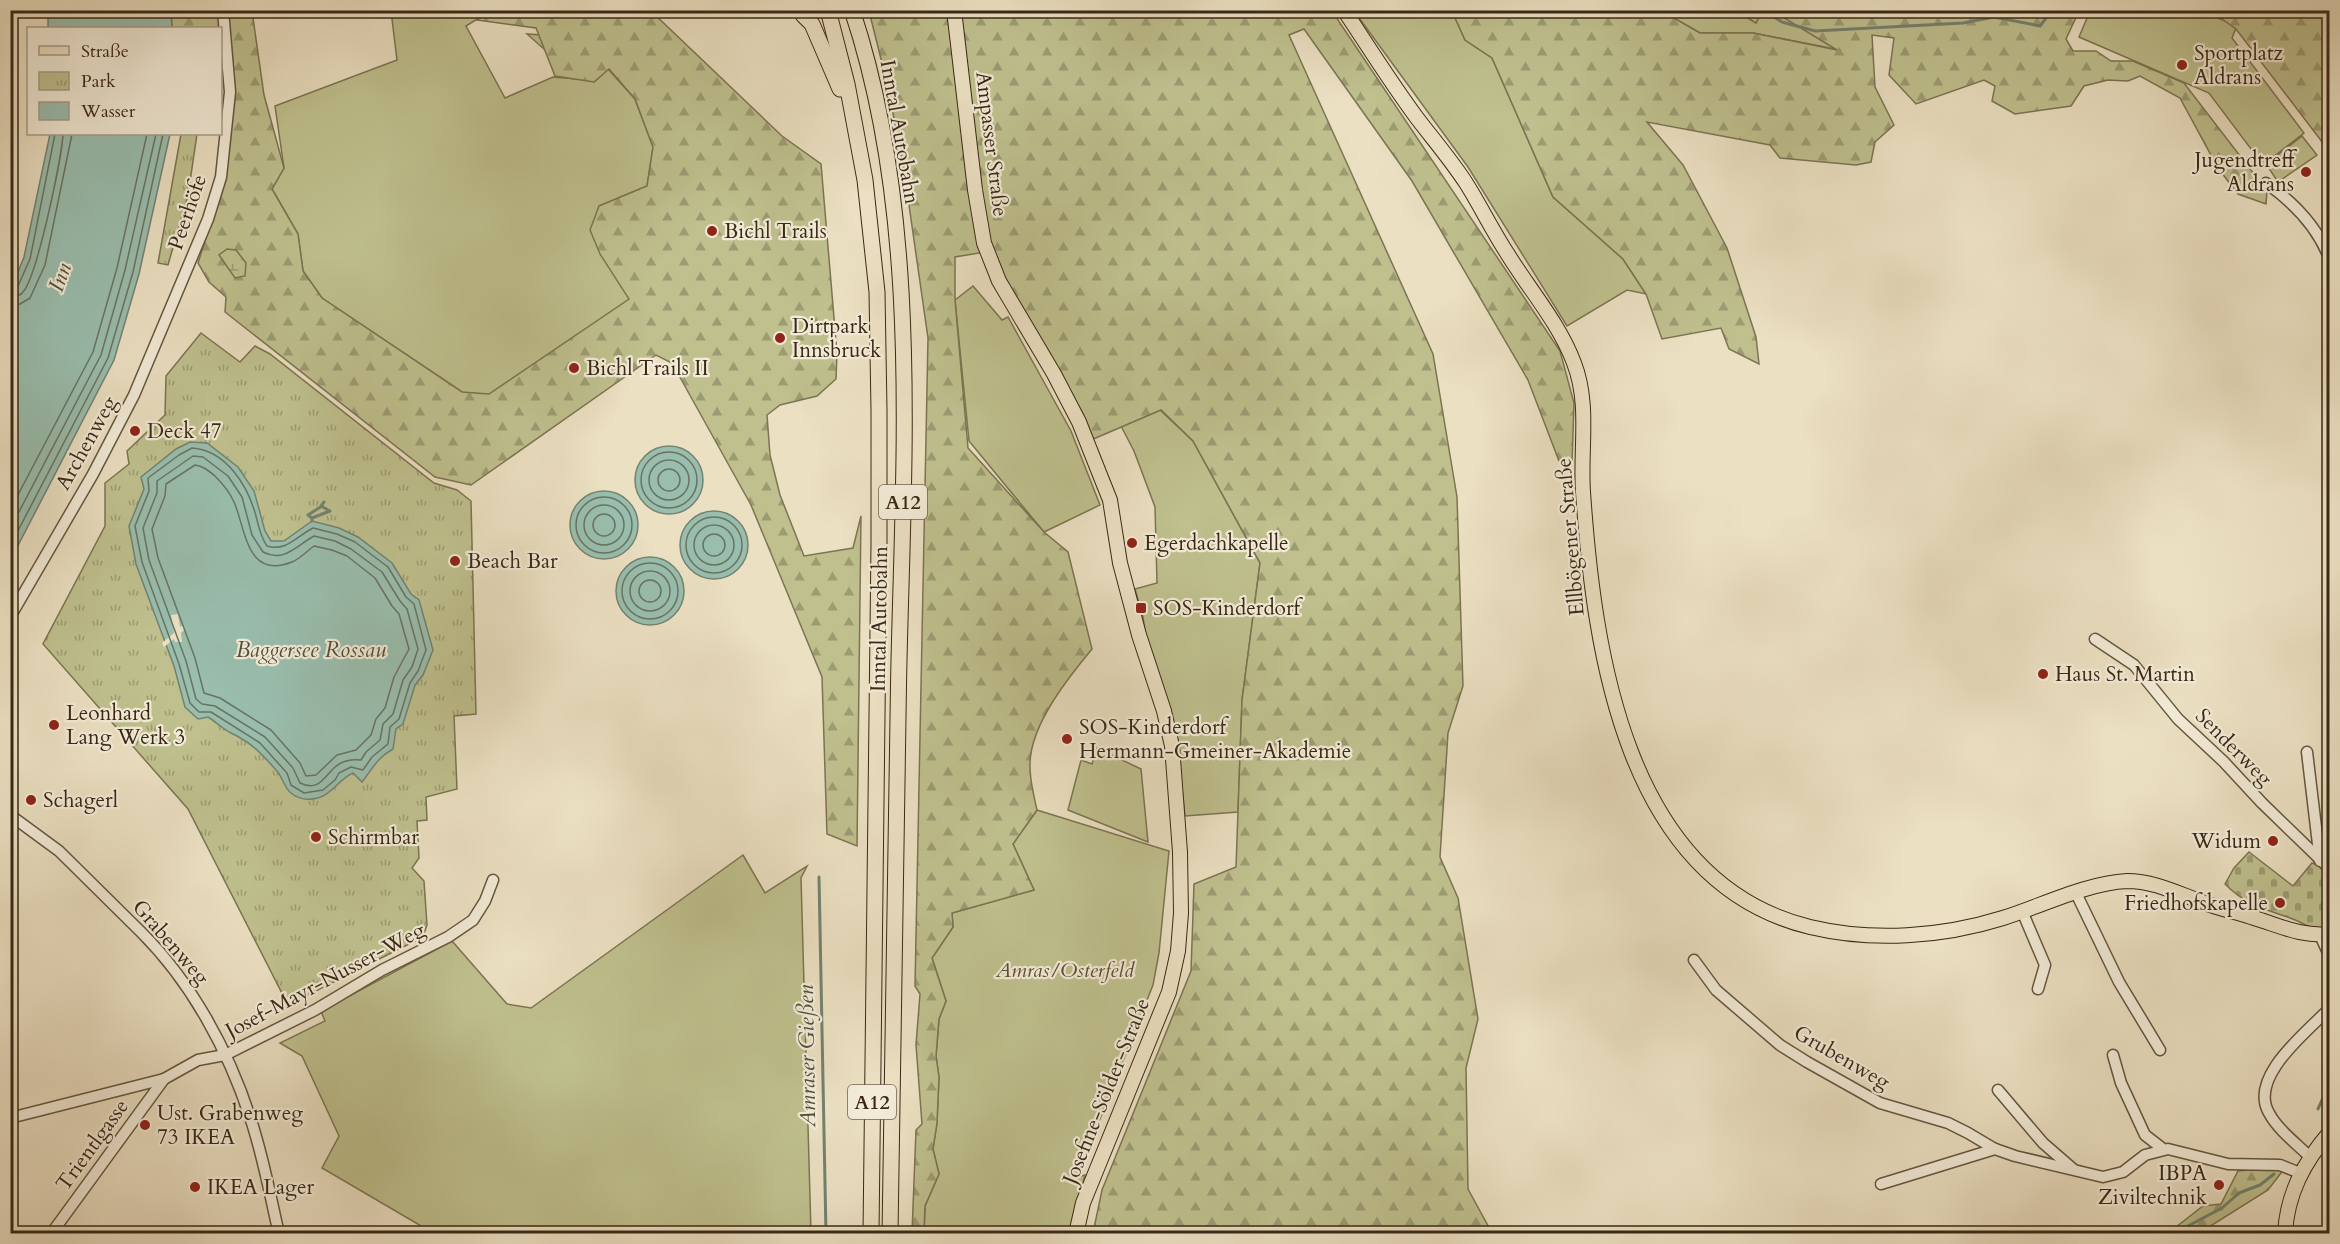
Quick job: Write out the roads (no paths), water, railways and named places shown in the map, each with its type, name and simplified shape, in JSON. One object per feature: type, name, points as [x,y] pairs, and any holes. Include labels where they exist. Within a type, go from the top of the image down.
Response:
[{"type":"highway","name":"Inntal Autobahn","points":[[828,10],[852,109],[865,180],[877,292],[879,435],[871,1233]]},
{"type":"highway","name":"Inntal Autobahn","points":[[852,10],[871,77],[883,135],[893,210],[903,336],[902,542],[890,1233]]},
{"type":"highway","points":[[803,15],[812,24],[840,89],[852,109]]},
{"type":"main road","name":"Ampasser Straße","points":[[954,10],[975,190],[984,243],[999,281]]},
{"type":"main road","name":"Ellbögener Straße","points":[[1344,10],[1411,110],[1465,181],[1505,250],[1557,329],[1574,362],[1584,407],[1583,490],[1591,573],[1604,657],[1615,703],[1628,744],[1670,827],[1692,858],[1715,880],[1741,899],[1768,913],[1803,925],[1834,932],[1877,935],[1922,934],[1962,928],[2076,893],[2122,882],[2151,883],[2295,932],[2325,935]]},
{"type":"main road","name":"Josefine-Sölder-Straße","points":[[999,281],[1054,374],[1079,422],[1110,500],[1123,573],[1139,634],[1164,711],[1172,746],[1176,791],[1181,913],[1178,951],[1170,987],[1083,1203],[1076,1233]]},
{"type":"main road","points":[[2285,1233],[2291,1196],[2301,1173],[2310,1157],[2330,1132]]},
{"type":"street","name":"Peerhöfe","points":[[183,282],[208,219],[221,177],[230,92],[224,10]]},
{"type":"street","points":[[2266,183],[2288,198],[2308,222],[2330,260]]},
{"type":"street","name":"Archenweg","points":[[10,617],[113,437],[149,364],[183,282]]},
{"type":"street","name":"Senderweg","points":[[2095,639],[2134,664],[2178,719],[2330,869]]},
{"type":"street","points":[[2307,752],[2320,861]]},
{"type":"street","name":"Grabenweg","points":[[10,815],[59,851],[154,945],[194,998],[225,1054],[250,1118],[279,1233]]},
{"type":"street","name":"Josef-Mayr-Nusser-Weg","points":[[10,1118],[164,1079],[198,1060],[225,1054],[315,1010],[382,970],[448,937],[473,920],[485,901],[493,880]]},
{"type":"street","points":[[2076,893],[2119,982],[2160,1050]]},
{"type":"street","points":[[2022,911],[2044,965],[2038,989]]},
{"type":"street","points":[[2325,935],[2330,957]]},
{"type":"street","name":"Grubenweg","points":[[1694,960],[1716,990],[1793,1054],[1881,1103],[1947,1123],[1995,1149],[2028,1160],[2097,1176],[2109,1176],[2128,1169],[2145,1155],[2163,1149]]},
{"type":"street","points":[[2310,1157],[2269,1113],[2265,1101],[2265,1086],[2271,1071],[2330,1008]]},
{"type":"street","points":[[2113,1055],[2121,1083],[2145,1135],[2163,1149],[2178,1150],[2228,1164],[2280,1165],[2301,1173]]},
{"type":"street","name":"Trientlgasse","points":[[51,1233],[164,1079]]},
{"type":"street","points":[[1998,1090],[2043,1143],[2076,1171]]},
{"type":"street","points":[[1881,1184],[1995,1149]]},
{"type":"water","points":[[48,11],[171,11],[172,27],[48,27]]},
{"type":"water","name":"Inn","points":[[50,135],[170,135],[139,274],[114,360],[11,559],[11,289],[24,257]]},
{"type":"water","name":"Baggersee Rossau","points":[[190,442],[207,443],[238,467],[254,491],[265,531],[271,541],[284,541],[312,521],[339,528],[358,537],[392,563],[411,594],[419,600],[433,650],[423,675],[415,685],[403,724],[396,729],[393,749],[379,760],[362,782],[353,773],[319,798],[304,799],[293,795],[261,753],[208,717],[198,719],[185,707],[174,666],[136,564],[129,526],[144,489],[141,477],[176,449]]},
{"type":"water","points":[[669,446],[682,449],[693,456],[700,467],[703,480],[700,493],[693,504],[682,511],[669,514],[656,511],[645,504],[638,493],[635,480],[638,467],[645,456],[656,449]]},
{"type":"water","points":[[604,491],[617,494],[628,501],[635,512],[638,525],[635,538],[628,549],[617,556],[604,559],[591,556],[580,549],[573,538],[570,525],[573,512],[580,501],[591,494]]},
{"type":"water","points":[[714,511],[727,514],[738,521],[745,532],[748,545],[745,558],[738,569],[727,576],[714,579],[701,576],[690,569],[683,558],[680,545],[683,532],[690,521],[701,514]]},
{"type":"water","points":[[650,557],[663,560],[674,567],[681,578],[684,591],[681,604],[674,615],[663,622],[650,625],[637,622],[626,615],[619,604],[616,591],[619,578],[626,567],[637,560]]},
{"type":"waterway","points":[[1763,10],[1782,22],[1815,31],[1963,23],[1994,17],[2040,26],[2052,10]]},
{"type":"waterway","points":[[312,521],[312,518],[330,511],[321,506],[324,502]]},
{"type":"waterway","points":[[312,518],[308,515],[322,506]]},
{"type":"waterway","name":"Amraser Gießen","points":[[819,877],[826,1234]]},
{"type":"waterway","points":[[2318,1109],[2330,1082]]},
{"type":"waterway","points":[[2180,1234],[2188,1226],[2222,1208],[2239,1193],[2260,1185],[2274,1174]]},
{"type":"place","name":"Sportplatz Aldrans","points":[[2182,65]]},
{"type":"place","name":"Jugendtreff Aldrans","points":[[2306,172]]},
{"type":"place","name":"Bichl Trails","points":[[712,231]]},
{"type":"place","name":"Dirtpark Innsbruck","points":[[780,338]]},
{"type":"place","name":"Bichl Trails II","points":[[574,368]]},
{"type":"place","name":"Deck 47","points":[[135,431]]},
{"type":"place","name":"Egerdachkapelle","points":[[1132,543]]},
{"type":"place","name":"Beach Bar","points":[[455,561]]},
{"type":"place","name":"SOS-Kinderdorf","points":[[1141,608]]},
{"type":"place","name":"Haus St. Martin","points":[[2043,674]]},
{"type":"place","name":"Leonhard Lang Werk 3","points":[[54,725]]},
{"type":"place","name":"SOS-Kinderdorf Hermann-Gmeiner-Akademie","points":[[1067,739]]},
{"type":"place","name":"Schagerl","points":[[31,800]]},
{"type":"place","name":"Schirmbar","points":[[316,837]]},
{"type":"place","name":"Widum","points":[[2273,841]]},
{"type":"place","name":"Friedhofskapelle","points":[[2280,903]]},
{"type":"place","name":"Ust. Grabenweg 73 IKEA","points":[[145,1125]]},
{"type":"place","name":"IBPA Ziviltechnik","points":[[2219,1185]]},
{"type":"place","name":"IKEA Lager","points":[[195,1187]]},
{"type":"park label","name":"Amras/Osterfeld","points":[[1065,970]]}]
